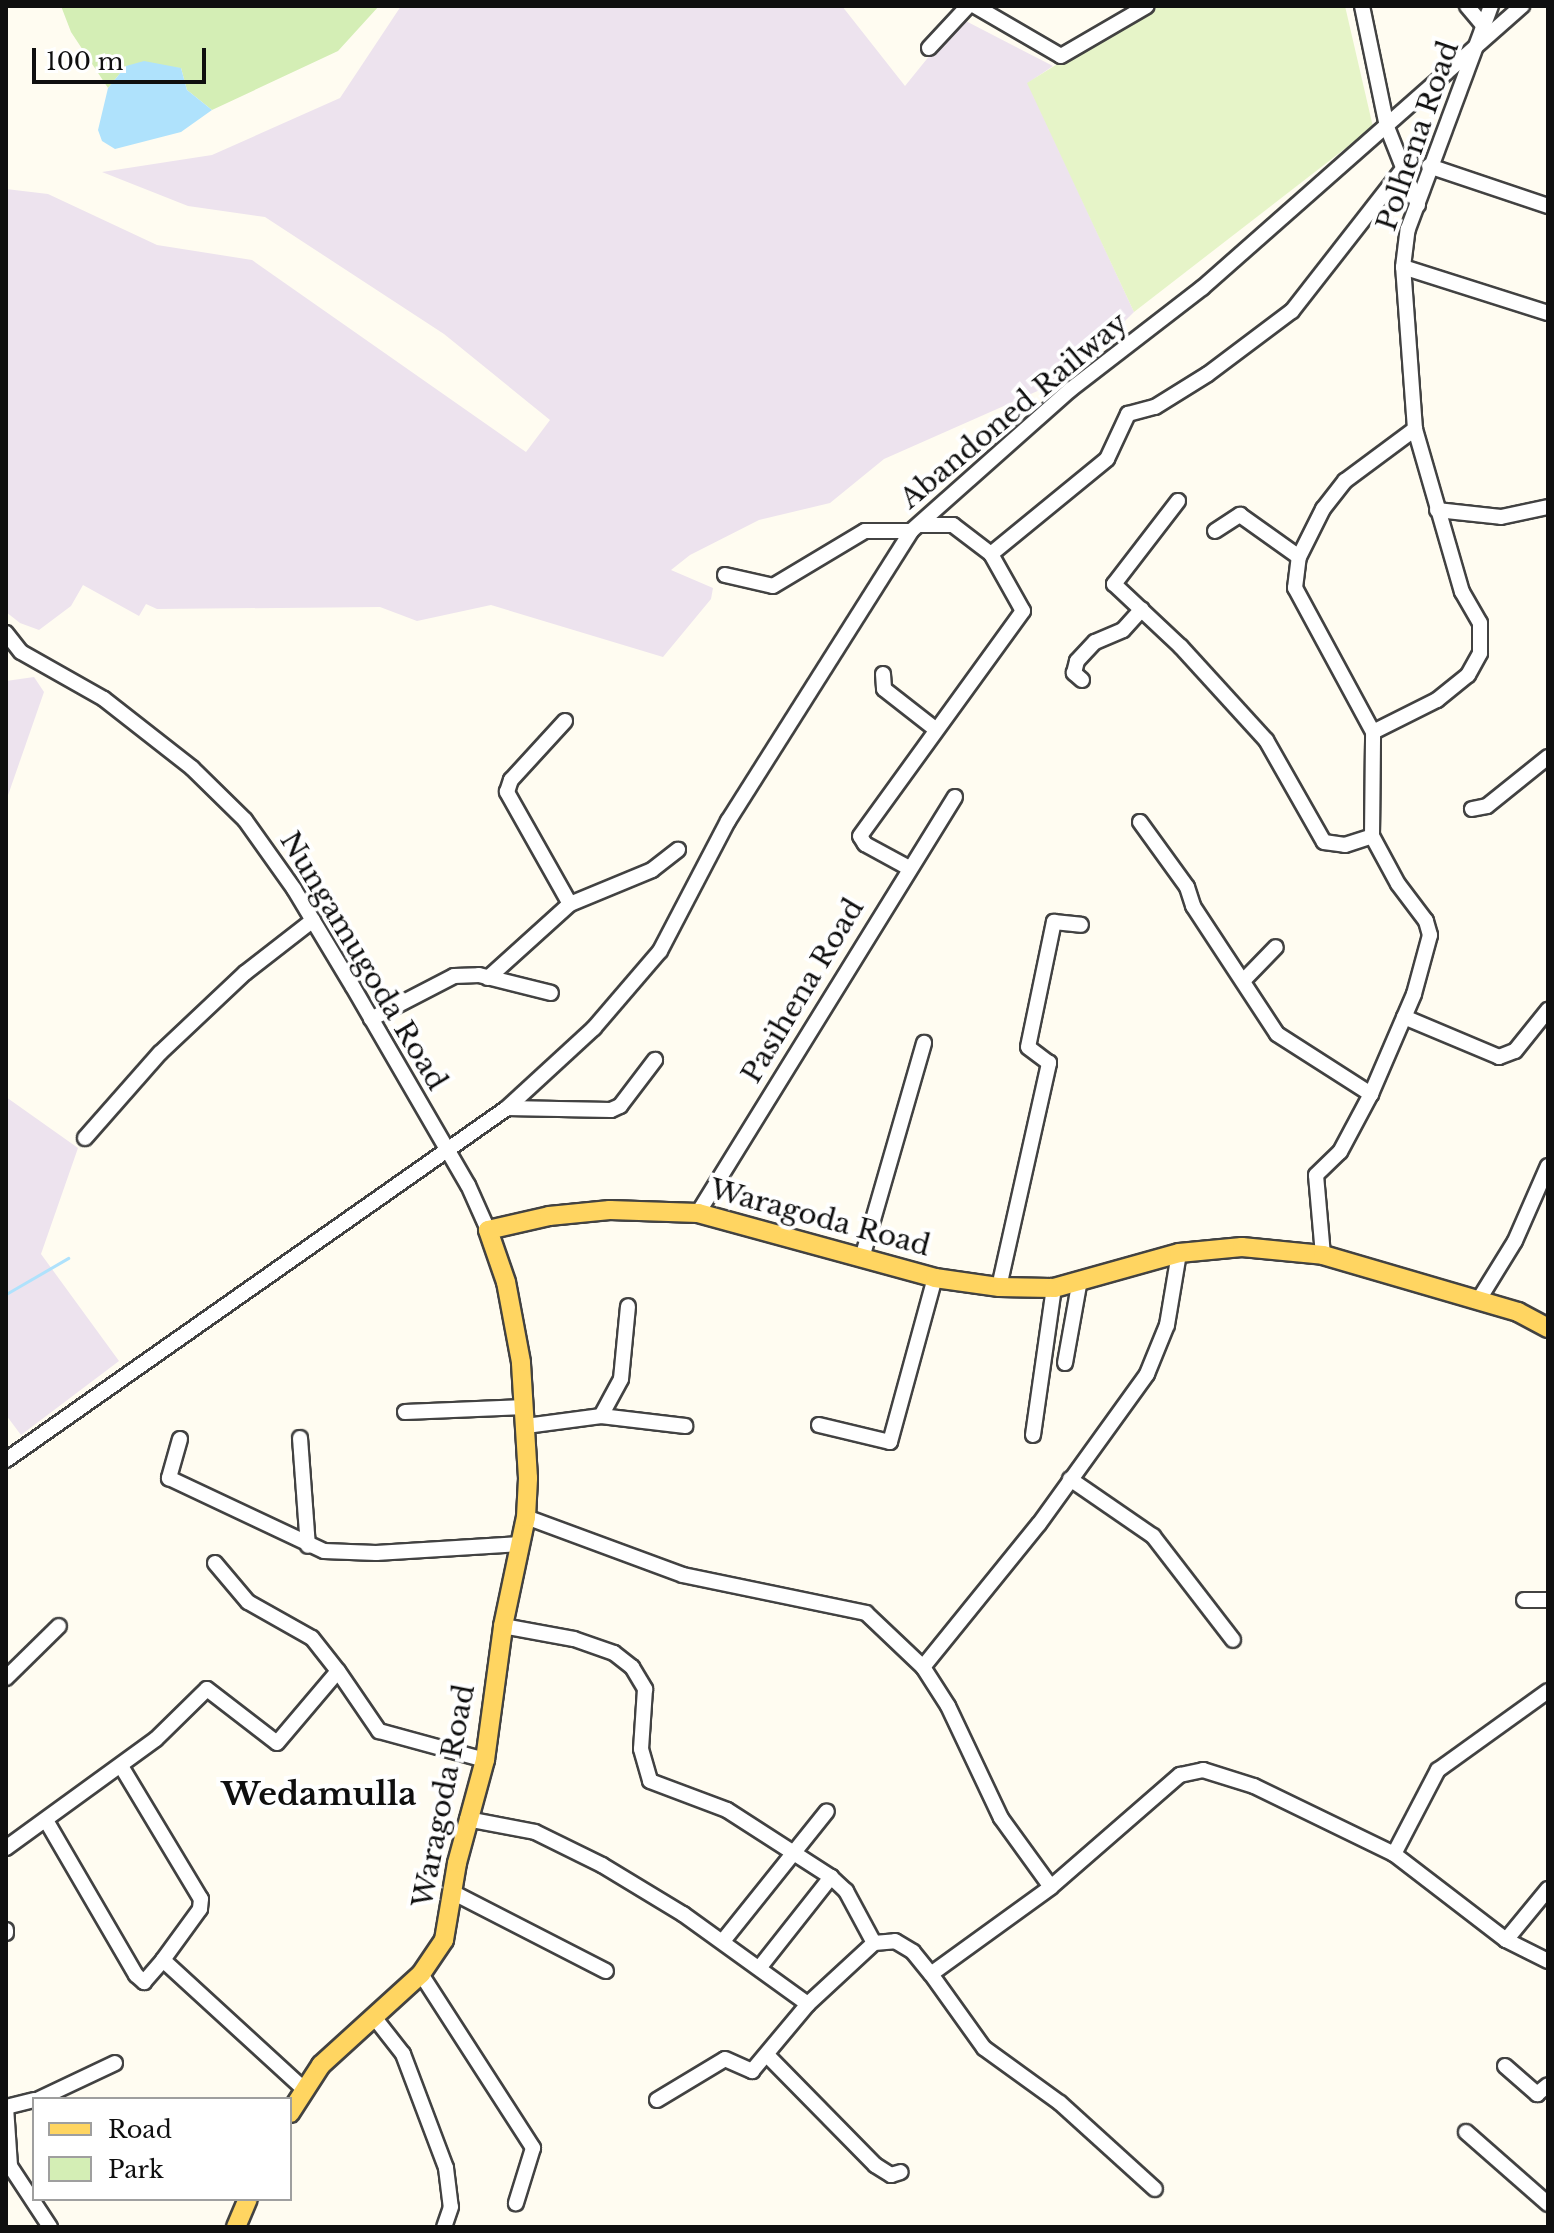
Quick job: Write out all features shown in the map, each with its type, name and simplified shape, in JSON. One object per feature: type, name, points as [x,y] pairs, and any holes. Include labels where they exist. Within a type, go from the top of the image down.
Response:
[{"type":"main road","name":"Waragoda Road","points":[[292,2110],[321,2065],[421,1974],[444,1940],[467,1819],[485,1760],[503,1626],[526,1517],[525,1416],[506,1282],[488,1230],[549,1216],[610,1210],[698,1213],[935,1278],[999,1287],[1054,1288],[1179,1253],[1242,1247],[1323,1255],[1518,1312],[1548,1328]]},
{"type":"main road","points":[[243,2224],[248,2201]]},
{"type":"street","points":[[929,48],[968,6]]},
{"type":"street","points":[[975,6],[1061,56],[1147,6]]},
{"type":"street","points":[[1362,6],[1387,127],[1418,205]]},
{"type":"street","points":[[1467,6],[1484,26]]},
{"type":"street","name":"Polhena Road","points":[[1373,732],[1437,700],[1468,675],[1480,653],[1480,623],[1462,592],[1415,429],[1403,267],[1429,166],[1491,6]]},
{"type":"street","name":"Abandoned Railway","points":[[6,1460],[110,1384],[305,1255],[507,1108],[594,1028],[660,951],[728,821],[915,528],[1070,390],[1202,288],[1476,50],[1522,6]]},
{"type":"street","points":[[1429,166],[1548,206]]},
{"type":"street","points":[[991,554],[1107,459],[1128,414],[1155,407],[1208,374],[1292,311],[1402,170]]},
{"type":"street","points":[[1403,267],[1548,313]]},
{"type":"street","points":[[1323,1255],[1316,1175],[1340,1152],[1371,1094],[1404,1017],[1430,935],[1426,921],[1398,884],[1372,836],[1373,732],[1295,588],[1299,557],[1345,481],[1415,429]]},
{"type":"street","points":[[1178,501],[1113,581],[1266,740],[1324,842],[1345,845],[1372,836]]},
{"type":"street","points":[[1437,510],[1501,517],[1548,507]]},
{"type":"street","points":[[1215,531],[1240,515],[1299,557]]},
{"type":"street","points":[[725,575],[773,586],[865,531],[953,525],[991,554],[1023,611],[860,836],[865,844],[909,868]]},
{"type":"street","points":[[1082,680],[1074,673],[1077,661],[1095,642],[1123,630],[1142,609]]},
{"type":"street","name":"Nungamugoda Road","points":[[6,633],[21,652],[104,699],[192,768],[245,820],[313,920],[447,1149],[488,1230]]},
{"type":"street","points":[[883,674],[884,689],[935,729]]},
{"type":"street","points":[[565,721],[511,780],[507,792],[570,904]]},
{"type":"street","points":[[1472,809],[1487,806],[1548,757]]},
{"type":"street","name":"Pasihena Road","points":[[698,1213],[955,797]]},
{"type":"street","points":[[1140,822],[1187,887],[1193,906],[1277,1034],[1295,1050],[1371,1094]]},
{"type":"street","points":[[488,978],[570,904],[652,870],[678,850]]},
{"type":"street","points":[[85,1138],[171,1043],[245,973],[313,920]]},
{"type":"street","points":[[999,1287],[1049,1063],[1028,1047],[1054,922],[1081,925]]},
{"type":"street","points":[[1243,981],[1276,947]]},
{"type":"street","points":[[371,1019],[454,976],[488,978],[551,993]]},
{"type":"street","points":[[1404,1017],[1499,1057],[1515,1051],[1548,1010]]},
{"type":"street","points":[[862,1258],[924,1043]]},
{"type":"street","points":[[507,1108],[611,1110],[655,1060]]},
{"type":"street","points":[[1478,1301],[1515,1241],[1548,1166]]},
{"type":"street","points":[[923,1667],[1070,1479],[1147,1374],[1167,1325],[1179,1253]]},
{"type":"street","points":[[819,1425],[890,1442],[935,1278]]},
{"type":"street","points":[[1065,1363],[1080,1280]]},
{"type":"street","points":[[1033,1435],[1054,1288]]},
{"type":"street","points":[[601,1416],[621,1379],[628,1306]]},
{"type":"street","points":[[405,1412],[601,1416],[685,1426]]},
{"type":"street","points":[[300,1438],[308,1546]]},
{"type":"street","points":[[180,1439],[169,1478],[308,1546],[376,1553],[521,1544]]},
{"type":"street","points":[[1070,1479],[1153,1536],[1233,1640]]},
{"type":"street","points":[[526,1517],[683,1575],[866,1613],[923,1667],[948,1706],[1001,1818],[1051,1887]]},
{"type":"street","points":[[215,1563],[248,1602],[312,1638],[379,1731],[485,1760]]},
{"type":"street","points":[[1524,1600],[1548,1600]]},
{"type":"street","points":[[6,1678],[59,1626]]},
{"type":"street","points":[[503,1626],[574,1639],[614,1653],[632,1667],[645,1689],[641,1749],[650,1781],[727,1810],[831,1877],[846,1891],[874,1943]]},
{"type":"street","points":[[6,1848],[47,1822],[121,1766],[207,1689],[277,1743],[338,1671]]},
{"type":"street","points":[[1394,1854],[1438,1770],[1548,1691]]},
{"type":"street","points":[[47,1822],[136,1975],[144,1982],[200,1909],[201,1899],[121,1766]]},
{"type":"street","points":[[931,1974],[1051,1887],[1180,1775],[1203,1770],[1254,1786],[1394,1854],[1506,1940],[1548,1961]]},
{"type":"street","points":[[723,1941],[827,1811]]},
{"type":"street","points":[[467,1819],[535,1832],[602,1865],[723,1941],[808,2004]]},
{"type":"street","points":[[760,1967],[831,1877]]},
{"type":"street","points":[[1506,1940],[1548,1889]]},
{"type":"street","points":[[452,1892],[606,1971]]},
{"type":"street","points":[[657,2100],[725,2059],[752,2071],[768,2056],[808,2004],[874,1943],[895,1941],[913,1952],[984,2048],[1060,2103],[1155,2189]]},
{"type":"street","points":[[163,1960],[305,2090]]},
{"type":"street","points":[[421,1974],[533,2148],[516,2203]]},
{"type":"street","points":[[374,2017],[403,2054],[446,2168],[451,2207],[444,2227]]},
{"type":"street","points":[[768,2056],[875,2165],[891,2175],[901,2172]]},
{"type":"street","points":[[42,2097],[115,2063]]},
{"type":"street","points":[[1505,2066],[1537,2094],[1548,2085]]},
{"type":"street","points":[[32,2101],[6,2107],[10,2166],[32,2200]]},
{"type":"street","points":[[1466,2132],[1548,2204]]},
{"type":"street","points":[[33,2201],[50,2227]]},
{"type":"shaded area","points":[[401,6],[842,6],[905,86],[960,18],[1053,66],[1028,83],[1134,312],[1067,378],[884,459],[830,503],[759,520],[690,555],[671,570],[713,588],[711,599],[663,657],[491,605],[417,621],[380,607],[157,609],[146,604],[139,616],[83,585],[71,606],[39,630],[20,623],[6,612],[6,189],[48,194],[157,245],[252,260],[526,452],[550,420],[444,334],[265,217],[188,206],[102,172],[212,155],[340,98]]},
{"type":"shaded area","points":[[34,677],[44,692],[6,801],[6,681]]},
{"type":"shaded area","points":[[6,1097],[78,1148],[41,1254],[119,1361],[21,1435],[6,1415]]},
{"type":"green space","points":[[61,6],[379,6],[338,51],[212,110],[187,90],[181,68],[126,66],[108,88],[71,32]]},
{"type":"green space","points":[[1150,6],[1345,6],[1373,127],[1134,312],[1027,83]]},
{"type":"water","points":[[144,61],[181,68],[187,90],[212,110],[181,132],[115,149],[102,141],[98,130],[108,88],[126,66]]},
{"type":"waterway","points":[[6,1294],[68,1258]]},
{"type":"district","name":"Wedamulla","points":[[319,1794]]}]
